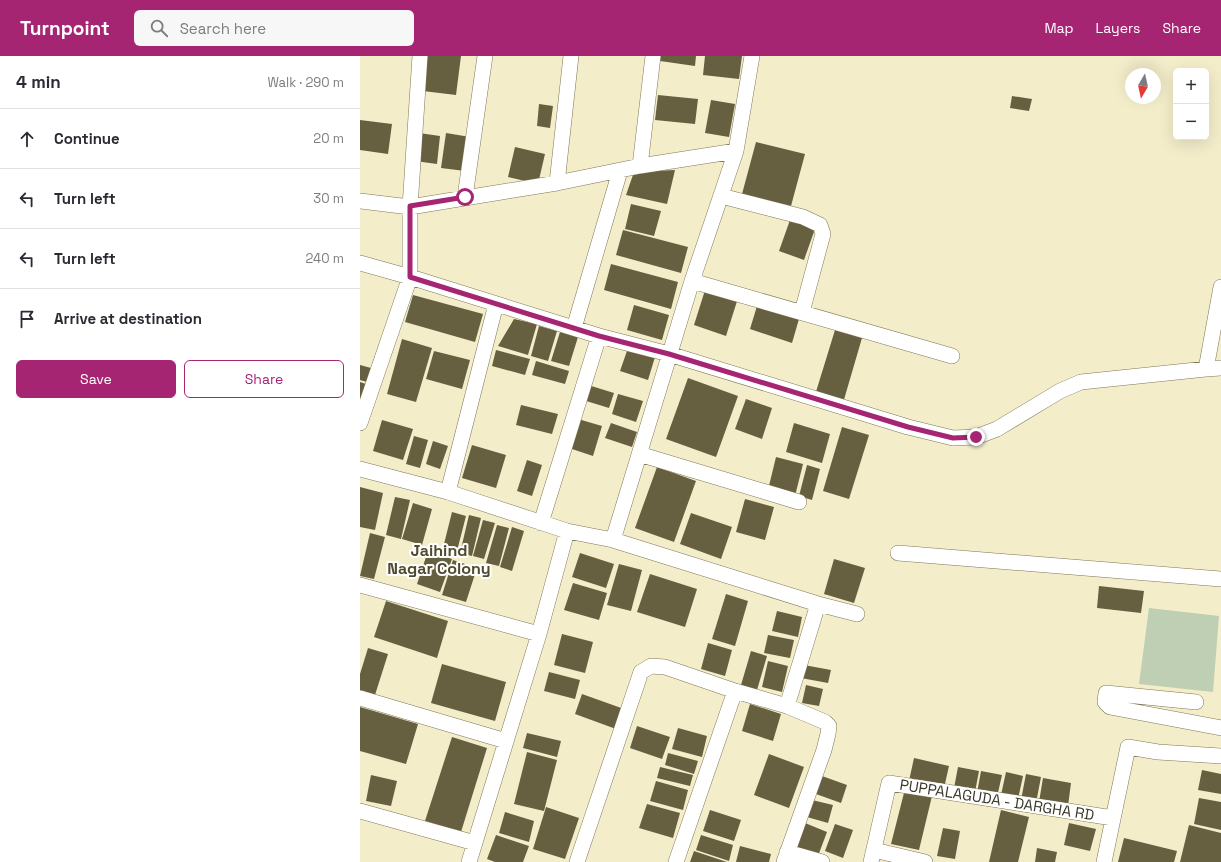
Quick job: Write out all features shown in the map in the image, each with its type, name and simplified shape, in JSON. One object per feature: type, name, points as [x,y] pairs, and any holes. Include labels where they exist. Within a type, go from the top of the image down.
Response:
[{"type":"street","points":[[360,423],[410,277],[410,206],[420,56]]},
{"type":"street","points":[[465,197],[485,56]]},
{"type":"street","points":[[557,183],[571,56]]},
{"type":"street","points":[[640,166],[653,56]]},
{"type":"street","points":[[613,540],[692,281],[736,151],[752,56]]},
{"type":"street","points":[[360,201],[410,206],[557,183],[640,166],[736,151]]},
{"type":"street","points":[[574,328],[620,171]]},
{"type":"street","points":[[721,196],[803,217],[820,225],[823,234],[802,312]]},
{"type":"street","points":[[360,263],[410,277],[599,336],[669,354],[908,427],[953,438],[976,437],[997,429],[1060,391],[1081,382],[1221,368]]},
{"type":"street","points":[[692,281],[952,356]]},
{"type":"street","points":[[1206,369],[1221,287]]},
{"type":"street","points":[[448,492],[496,304]]},
{"type":"street","points":[[541,523],[599,336]]},
{"type":"street","points":[[639,454],[799,502]]},
{"type":"street","points":[[360,469],[448,492],[567,531],[613,540],[818,604],[857,614]]},
{"type":"street","points":[[469,862],[538,634],[567,531]]},
{"type":"street","points":[[898,553],[1221,578]]},
{"type":"street","points":[[360,585],[538,634]]},
{"type":"street","points":[[787,706],[818,604]]},
{"type":"street","points":[[577,862],[641,672],[651,666],[665,667],[735,691],[787,706],[825,722],[828,726],[828,734],[820,762],[786,857],[822,862]]},
{"type":"street","points":[[676,862],[735,691]]},
{"type":"street","points":[[1196,702],[1106,693],[1105,702],[1110,707],[1221,728]]},
{"type":"street","points":[[360,698],[506,741]]},
{"type":"street","points":[[1104,862],[1128,747],[1158,752],[1221,756]]},
{"type":"street","name":"PUPPALAGUDA - DARGHA RD","points":[[872,856],[890,783],[1113,818]]},
{"type":"street","points":[[360,811],[475,843]]},
{"type":"street","points":[[872,856],[925,862]]},
{"type":"green space","points":[[1149,608],[1219,616],[1213,692],[1139,684]]},
{"type":"building","points":[[427,56],[461,56],[456,95],[423,91]]},
{"type":"building","points":[[661,56],[696,56],[695,66],[660,61]]},
{"type":"building","points":[[705,56],[742,56],[739,79],[703,75]]},
{"type":"building","points":[[658,95],[698,99],[695,124],[655,120]]},
{"type":"building","points":[[1012,96],[1032,99],[1029,111],[1010,108]]},
{"type":"building","points":[[711,100],[735,104],[729,137],[705,133]]},
{"type":"building","points":[[539,104],[553,106],[550,128],[537,126]]},
{"type":"building","points":[[360,120],[392,124],[388,154],[360,150]]},
{"type":"building","points":[[419,133],[440,136],[437,164],[415,161]]},
{"type":"building","points":[[446,133],[470,137],[465,171],[441,168]]},
{"type":"building","points":[[756,142],[805,154],[791,206],[742,194]]},
{"type":"building","points":[[515,147],[545,154],[538,184],[508,177]]},
{"type":"building","points":[[675,170],[667,204],[626,195],[634,172]]},
{"type":"building","points":[[631,204],[661,211],[654,236],[625,229]]},
{"type":"building","points":[[790,220],[815,229],[804,260],[779,251]]},
{"type":"building","points":[[623,230],[688,247],[681,273],[616,255]]},
{"type":"building","points":[[611,264],[678,282],[671,309],[604,290]]},
{"type":"building","points":[[706,287],[738,298],[726,336],[694,325]]},
{"type":"building","points":[[413,295],[483,314],[475,342],[405,322]]},
{"type":"building","points":[[634,305],[669,315],[662,340],[627,330]]},
{"type":"building","points":[[757,306],[799,319],[792,343],[750,329]]},
{"type":"building","points":[[514,319],[537,324],[528,355],[498,346]]},
{"type":"building","points":[[539,326],[557,331],[548,361],[531,356]]},
{"type":"building","points":[[835,330],[862,338],[843,403],[815,395]]},
{"type":"building","points":[[560,332],[578,337],[569,366],[551,361]]},
{"type":"building","points":[[402,339],[432,348],[416,402],[387,394]]},
{"type":"building","points":[[628,348],[655,357],[648,380],[620,371]]},
{"type":"building","points":[[496,350],[530,359],[525,375],[492,366]]},
{"type":"building","points":[[434,351],[470,360],[462,389],[426,379]]},
{"type":"building","points":[[536,361],[569,371],[565,384],[532,375]]},
{"type":"building","points":[[360,365],[371,368],[367,382],[360,380]]},
{"type":"building","points":[[688,378],[738,396],[716,457],[666,439]]},
{"type":"building","points":[[360,382],[366,384],[362,399],[360,398]]},
{"type":"building","points":[[588,385],[614,393],[609,408],[583,400]]},
{"type":"building","points":[[618,394],[643,401],[636,422],[612,414]]},
{"type":"building","points":[[746,399],[772,408],[762,439],[735,429]]},
{"type":"building","points":[[521,405],[558,414],[552,434],[516,425]]},
{"type":"building","points":[[578,419],[602,426],[593,456],[569,448]]},
{"type":"building","points":[[382,420],[413,429],[403,460],[373,451]]},
{"type":"building","points":[[611,423],[637,432],[632,447],[605,438]]},
{"type":"building","points":[[794,423],[830,434],[822,463],[786,452]]},
{"type":"building","points":[[842,427],[869,435],[849,499],[823,491]]},
{"type":"building","points":[[414,436],[428,440],[420,468],[406,464]]},
{"type":"building","points":[[433,441],[448,446],[440,469],[426,464]]},
{"type":"building","points":[[472,445],[506,455],[496,488],[462,478]]},
{"type":"building","points":[[776,457],[803,464],[795,496],[768,490]]},
{"type":"building","points":[[527,460],[542,465],[532,496],[517,491]]},
{"type":"building","points":[[807,465],[820,469],[812,500],[799,496]]},
{"type":"building","points":[[657,467],[696,481],[674,542],[635,528]]},
{"type":"building","points":[[360,487],[383,493],[375,530],[360,527]]},
{"type":"building","points":[[395,497],[410,500],[401,539],[386,535]]},
{"type":"building","points":[[745,499],[774,507],[765,540],[736,532]]},
{"type":"building","points":[[413,503],[432,509],[422,545],[402,539]]},
{"type":"building","points":[[452,512],[466,516],[457,551],[443,548]]},
{"type":"building","points":[[691,513],[732,527],[721,559],[680,544]]},
{"type":"building","points":[[469,515],[481,518],[472,556],[460,553]]},
{"type":"building","points":[[483,520],[495,523],[484,559],[473,556]]},
{"type":"building","points":[[497,525],[509,528],[499,566],[486,563]]},
{"type":"building","points":[[512,527],[524,531],[512,571],[500,567]]},
{"type":"building","points":[[370,533],[385,537],[374,579],[360,576]]},
{"type":"building","points":[[428,551],[452,559],[440,592],[417,584]]},
{"type":"building","points":[[580,553],[614,564],[606,588],[572,577]]},
{"type":"building","points":[[834,559],[865,568],[854,603],[824,594]]},
{"type":"building","points":[[453,560],[477,568],[466,602],[442,595]]},
{"type":"building","points":[[619,564],[642,570],[631,611],[607,605]]},
{"type":"building","points":[[650,574],[697,589],[685,627],[637,612]]},
{"type":"building","points":[[573,583],[607,593],[599,620],[564,610]]},
{"type":"building","points":[[1099,586],[1144,591],[1141,613],[1097,608]]},
{"type":"building","points":[[726,594],[748,601],[735,646],[712,639]]},
{"type":"building","points":[[386,601],[448,621],[437,658],[374,637]]},
{"type":"building","points":[[777,611],[802,617],[798,637],[772,631]]},
{"type":"building","points":[[562,634],[593,642],[585,673],[554,665]]},
{"type":"building","points":[[768,635],[794,640],[790,658],[764,653]]},
{"type":"building","points":[[708,643],[732,650],[725,676],[701,669]]},
{"type":"building","points":[[368,648],[388,654],[375,695],[360,690],[360,674]]},
{"type":"building","points":[[751,651],[767,656],[757,690],[741,685]]},
{"type":"building","points":[[768,661],[788,666],[782,692],[762,687]]},
{"type":"building","points":[[442,664],[506,682],[495,721],[431,703]]},
{"type":"building","points":[[804,665],[831,670],[828,683],[801,678]]},
{"type":"building","points":[[549,672],[580,680],[575,699],[544,691]]},
{"type":"building","points":[[806,685],[823,689],[819,706],[802,703]]},
{"type":"building","points":[[582,694],[624,709],[616,729],[575,714]]},
{"type":"building","points":[[750,704],[781,714],[773,741],[742,731]]},
{"type":"building","points":[[360,707],[418,724],[406,764],[360,751]]},
{"type":"building","points":[[637,726],[670,737],[662,759],[630,748]]},
{"type":"building","points":[[678,728],[707,736],[702,757],[672,749]]},
{"type":"building","points":[[527,733],[561,741],[557,757],[523,748]]},
{"type":"building","points":[[452,737],[487,748],[461,832],[425,821]]},
{"type":"building","points":[[527,752],[557,760],[544,811],[514,804]]},
{"type":"building","points":[[668,753],[698,761],[694,774],[665,765]]},
{"type":"building","points":[[769,754],[804,767],[789,808],[754,795]]},
{"type":"building","points":[[914,758],[949,766],[944,788],[909,781]]},
{"type":"building","points":[[660,767],[693,775],[690,786],[657,778]]},
{"type":"building","points":[[958,767],[979,771],[975,792],[954,788]]},
{"type":"building","points":[[1202,770],[1221,774],[1221,794],[1198,790]]},
{"type":"building","points":[[981,771],[1002,775],[997,797],[977,793]]},
{"type":"building","points":[[1006,772],[1023,776],[1018,799],[1001,795]]},
{"type":"building","points":[[1026,774],[1041,777],[1036,803],[1021,800]]},
{"type":"building","points":[[371,775],[397,781],[391,806],[366,801]]},
{"type":"building","points":[[822,776],[847,785],[841,803],[816,794]]},
{"type":"building","points":[[1043,778],[1071,783],[1068,806],[1039,802]]},
{"type":"building","points":[[656,781],[688,790],[683,810],[650,801]]},
{"type":"building","points":[[905,789],[932,796],[919,850],[891,844]]},
{"type":"building","points":[[1199,798],[1221,802],[1221,830],[1194,824]]},
{"type":"building","points":[[812,800],[833,805],[828,823],[807,817]]},
{"type":"building","points":[[647,804],[680,813],[673,838],[639,828]]},
{"type":"building","points":[[546,807],[579,818],[565,859],[533,849]]},
{"type":"building","points":[[710,810],[741,820],[734,841],[703,831]]},
{"type":"building","points":[[1001,810],[1029,817],[1018,862],[989,862]]},
{"type":"building","points":[[505,812],[534,821],[529,842],[499,833]]},
{"type":"building","points":[[805,823],[827,832],[818,856],[796,848]]},
{"type":"building","points":[[1069,823],[1096,829],[1090,851],[1064,845]]},
{"type":"building","points":[[835,824],[853,830],[843,858],[825,851]]},
{"type":"building","points":[[1189,825],[1221,833],[1221,862],[1180,862]]},
{"type":"building","points":[[943,828],[960,831],[955,859],[937,856]]},
{"type":"building","points":[[496,835],[529,846],[523,862],[495,862],[487,859]]},
{"type":"building","points":[[701,835],[733,845],[729,861],[696,850]]},
{"type":"building","points":[[1124,838],[1177,851],[1174,862],[1118,862]]},
{"type":"building","points":[[740,846],[771,854],[769,862],[736,862]]},
{"type":"building","points":[[1037,848],[1057,852],[1055,862],[1035,862]]},
{"type":"building","points":[[694,851],[727,862],[690,862]]},
{"type":"district","name":"Jaihind Nagar Colony","points":[[439,559]]},
{"type":"route","points":[[465,197],[410,206],[410,277],[599,336],[669,354],[908,427],[953,438],[976,437]]}]
